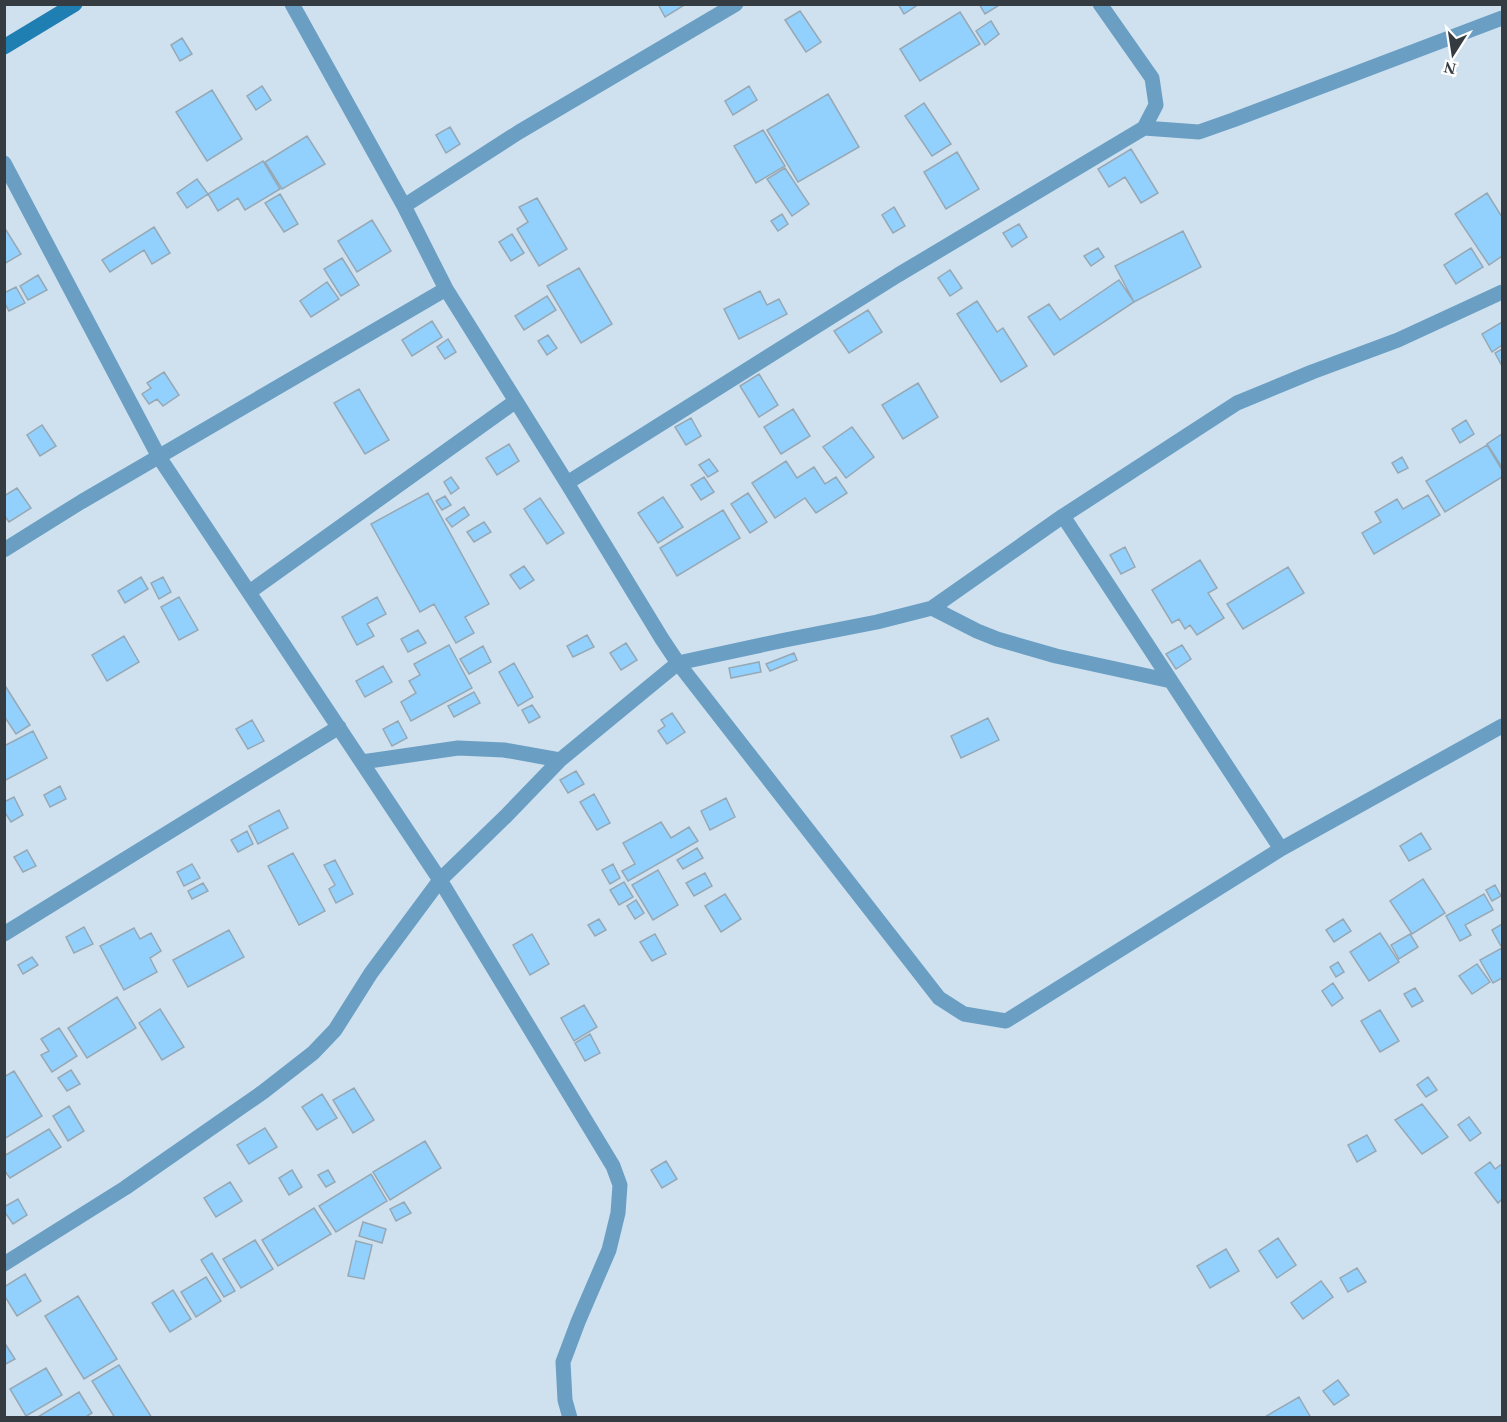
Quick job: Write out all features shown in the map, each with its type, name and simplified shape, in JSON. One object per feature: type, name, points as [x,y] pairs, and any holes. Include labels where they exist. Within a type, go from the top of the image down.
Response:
[{"type":"street","points":[[4,47],[75,4]]},
{"type":"street","points":[[292,4],[404,206],[446,289],[662,639],[678,663],[939,999],[964,1014],[1006,1021],[1281,849],[1503,726]]},
{"type":"street","points":[[404,206],[519,132],[736,4]]},
{"type":"street","points":[[567,483],[898,275],[1144,128],[1156,105],[1152,78],[1100,4]]},
{"type":"street","points":[[1144,128],[1199,132],[1503,18]]},
{"type":"street","points":[[4,163],[159,457],[440,880],[613,1166],[620,1185],[618,1214],[609,1250],[563,1362],[565,1400],[570,1418]]},
{"type":"street","points":[[4,550],[81,502],[446,289]]},
{"type":"street","points":[[4,1264],[125,1188],[263,1092],[313,1053],[335,1030],[371,974],[440,880],[560,760],[678,663],[877,622],[932,608],[1063,516],[1237,404],[1312,372],[1398,340],[1503,292]]},
{"type":"street","points":[[255,588],[516,401]]},
{"type":"street","points":[[1063,516],[1281,849]]},
{"type":"street","points":[[932,608],[997,639],[1056,656],[1171,681]]},
{"type":"street","points":[[4,934],[339,727]]},
{"type":"street","points":[[362,762],[458,748],[504,750],[560,760]]},
{"type":"building","points":[[658,4],[686,4],[665,17]]},
{"type":"building","points":[[898,4],[919,4],[904,14]]},
{"type":"building","points":[[979,4],[1001,4],[985,14]]},
{"type":"building","points":[[800,11],[821,42],[806,52],[785,20]]},
{"type":"building","points":[[960,12],[980,44],[920,81],[900,49]]},
{"type":"building","points":[[991,21],[999,34],[985,45],[976,31]]},
{"type":"building","points":[[182,38],[192,54],[180,61],[171,45]]},
{"type":"building","points":[[262,86],[271,100],[256,110],[247,96]]},
{"type":"building","points":[[749,86],[757,100],[733,115],[725,101]]},
{"type":"building","points":[[212,90],[242,139],[207,161],[176,112]]},
{"type":"building","points":[[828,94],[859,147],[798,182],[767,130]]},
{"type":"building","points":[[924,103],[951,144],[932,156],[905,116]]},
{"type":"building","points":[[450,127],[460,144],[446,153],[436,135]]},
{"type":"building","points":[[763,130],[785,166],[756,183],[734,146]]},
{"type":"building","points":[[307,136],[325,164],[282,189],[265,162]]},
{"type":"building","points":[[1131,149],[1158,193],[1141,203],[1125,177],[1109,187],[1098,169]]},
{"type":"building","points":[[957,152],[979,189],[946,209],[924,172]]},
{"type":"building","points":[[263,161],[280,189],[245,210],[238,198],[218,211],[208,194]]},
{"type":"building","points":[[785,168],[809,204],[792,216],[767,179]]},
{"type":"building","points":[[197,179],[208,194],[187,208],[177,193]]},
{"type":"building","points":[[1487,193],[1502,217],[1502,256],[1489,265],[1455,214]]},
{"type":"building","points":[[280,194],[298,224],[284,232],[265,203]]},
{"type":"building","points":[[537,198],[567,249],[539,266],[517,229],[528,222],[519,207]]},
{"type":"building","points":[[894,207],[905,226],[893,233],[882,215]]},
{"type":"building","points":[[782,214],[788,224],[778,231],[771,221]]},
{"type":"building","points":[[372,220],[391,251],[357,272],[338,241]]},
{"type":"building","points":[[1019,224],[1027,237],[1012,247],[1003,233]]},
{"type":"building","points":[[4,227],[21,254],[4,264]]},
{"type":"building","points":[[154,227],[170,253],[152,264],[144,250],[110,272],[102,260]]},
{"type":"building","points":[[1183,231],[1201,267],[1134,302],[1115,266]]},
{"type":"building","points":[[512,234],[524,253],[511,261],[499,242]]},
{"type":"building","points":[[1098,248],[1104,257],[1091,266],[1084,256]]},
{"type":"building","points":[[1471,248],[1483,267],[1456,284],[1444,265]]},
{"type":"building","points":[[342,258],[359,285],[341,296],[324,269]]},
{"type":"building","points":[[579,268],[612,324],[581,343],[547,286]]},
{"type":"building","points":[[950,270],[962,288],[950,296],[938,278]]},
{"type":"building","points":[[38,275],[47,290],[28,300],[20,286]]},
{"type":"building","points":[[1119,280],[1134,302],[1054,355],[1028,317],[1049,304],[1060,320]]},
{"type":"building","points":[[327,282],[339,299],[311,317],[300,301]]},
{"type":"building","points":[[16,287],[25,303],[9,311],[4,302],[4,293]]},
{"type":"building","points":[[760,291],[767,305],[779,299],[787,314],[739,339],[724,309]]},
{"type":"building","points":[[547,296],[556,310],[524,330],[515,316]]},
{"type":"building","points":[[977,301],[997,332],[1003,328],[1027,366],[1001,382],[957,314]]},
{"type":"building","points":[[868,310],[882,332],[849,353],[834,331]]},
{"type":"building","points":[[432,321],[442,337],[412,356],[402,340]]},
{"type":"building","points":[[1502,322],[1502,345],[1492,352],[1482,334]]},
{"type":"building","points":[[548,335],[557,348],[547,355],[538,341]]},
{"type":"building","points":[[448,339],[456,352],[445,359],[437,347]]},
{"type":"building","points":[[1502,349],[1502,366],[1495,353]]},
{"type":"building","points":[[164,372],[179,395],[163,406],[157,399],[149,404],[142,394],[151,388],[147,383]]},
{"type":"building","points":[[759,374],[778,405],[759,417],[740,386]]},
{"type":"building","points":[[918,383],[938,417],[903,439],[882,405]]},
{"type":"building","points":[[359,389],[389,440],[365,454],[334,403]]},
{"type":"building","points":[[793,409],[810,436],[781,454],[764,427]]},
{"type":"building","points":[[691,418],[701,436],[686,445],[675,427]]},
{"type":"building","points":[[1466,420],[1474,434],[1460,443],[1452,429]]},
{"type":"building","points":[[42,425],[56,446],[40,456],[27,435]]},
{"type":"building","points":[[852,427],[874,457],[846,478],[823,447]]},
{"type":"building","points":[[1502,434],[1502,467],[1487,444]]},
{"type":"building","points":[[509,444],[519,461],[497,475],[486,458]]},
{"type":"building","points":[[1487,445],[1502,470],[1502,477],[1445,512],[1426,481]]},
{"type":"building","points":[[1402,457],[1408,468],[1398,473],[1392,463]]},
{"type":"building","points":[[709,459],[718,471],[708,477],[699,465]]},
{"type":"building","points":[[786,461],[797,478],[814,467],[825,484],[836,477],[847,493],[816,513],[805,498],[775,518],[752,483]]},
{"type":"building","points":[[451,477],[459,488],[451,494],[444,482]]},
{"type":"building","points":[[704,477],[714,492],[701,500],[691,485]]},
{"type":"building","points":[[17,488],[31,508],[9,522],[4,515],[4,496]]},
{"type":"building","points":[[428,493],[489,604],[465,617],[474,633],[456,643],[434,604],[420,612],[371,524]]},
{"type":"building","points":[[748,493],[767,522],[750,533],[731,504]]},
{"type":"building","points":[[1428,495],[1440,515],[1374,554],[1362,533],[1381,522],[1375,512],[1397,499],[1403,509]]},
{"type":"building","points":[[445,496],[451,505],[442,510],[436,501]]},
{"type":"building","points":[[663,497],[683,527],[658,543],[638,513]]},
{"type":"building","points":[[540,498],[564,533],[547,544],[524,509]]},
{"type":"building","points":[[464,507],[469,515],[452,527],[446,519]]},
{"type":"building","points":[[723,510],[740,538],[677,576],[660,548]]},
{"type":"building","points":[[484,522],[491,532],[474,542],[467,532]]},
{"type":"building","points":[[1125,547],[1135,567],[1121,574],[1110,555]]},
{"type":"building","points":[[1200,560],[1217,588],[1208,593],[1224,618],[1197,635],[1190,625],[1185,629],[1179,619],[1172,623],[1152,590]]},
{"type":"building","points":[[524,566],[534,580],[520,589],[510,575]]},
{"type":"building","points":[[1288,567],[1304,593],[1243,629],[1227,604]]},
{"type":"building","points":[[141,577],[148,589],[125,603],[118,591]]},
{"type":"building","points":[[163,577],[171,592],[159,599],[151,583]]},
{"type":"building","points":[[179,597],[198,630],[179,640],[161,607]]},
{"type":"building","points":[[377,597],[386,614],[367,624],[374,636],[357,645],[342,617]]},
{"type":"building","points":[[418,630],[426,643],[408,652],[401,639]]},
{"type":"building","points":[[587,635],[594,647],[573,657],[567,646]]},
{"type":"building","points":[[124,636],[139,662],[107,681],[92,655]]},
{"type":"building","points":[[626,643],[637,660],[621,670],[610,653]]},
{"type":"building","points":[[449,645],[472,688],[411,721],[401,702],[416,693],[409,681],[420,675],[414,664]]},
{"type":"building","points":[[1182,645],[1191,659],[1176,669],[1166,654]]},
{"type":"building","points":[[483,646],[491,662],[469,674],[460,659]]},
{"type":"building","points":[[794,653],[797,660],[770,671],[766,664]]},
{"type":"building","points":[[759,662],[761,672],[731,678],[729,668]]},
{"type":"building","points":[[514,663],[533,697],[518,706],[499,672]]},
{"type":"building","points":[[383,666],[392,682],[365,697],[356,681]]},
{"type":"building","points":[[4,684],[30,725],[16,734],[4,716]]},
{"type":"building","points":[[474,692],[480,703],[454,717],[448,706]]},
{"type":"building","points":[[532,705],[540,717],[529,723],[522,710]]},
{"type":"building","points":[[672,713],[685,732],[667,744],[658,731],[665,726],[661,720]]},
{"type":"building","points":[[988,718],[999,740],[961,758],[951,736]]},
{"type":"building","points":[[252,720],[264,741],[248,749],[236,729]]},
{"type":"building","points":[[398,721],[407,738],[392,746],[383,729]]},
{"type":"building","points":[[33,731],[47,758],[4,781],[4,746]]},
{"type":"building","points":[[576,771],[584,784],[568,793],[560,780]]},
{"type":"building","points":[[60,786],[66,799],[50,807],[44,795]]},
{"type":"building","points":[[594,794],[610,823],[597,830],[580,802]]},
{"type":"building","points":[[14,797],[23,815],[11,822],[4,811],[4,802]]},
{"type":"building","points":[[726,798],[735,817],[710,830],[701,811]]},
{"type":"building","points":[[279,810],[288,828],[258,844],[249,826]]},
{"type":"building","points":[[661,822],[671,838],[689,827],[698,841],[628,881],[622,871],[635,864],[623,843]]},
{"type":"building","points":[[247,831],[253,844],[238,852],[231,840]]},
{"type":"building","points":[[1421,833],[1431,849],[1409,861],[1400,846]]},
{"type":"building","points":[[697,848],[703,858],[683,869],[677,860]]},
{"type":"building","points":[[27,850],[36,866],[23,872],[14,857]]},
{"type":"building","points":[[293,853],[325,911],[299,925],[268,866]]},
{"type":"building","points":[[335,860],[353,894],[336,903],[329,889],[335,885],[324,865]]},
{"type":"building","points":[[192,864],[200,878],[184,886],[177,872]]},
{"type":"building","points":[[613,864],[620,878],[610,884],[602,870]]},
{"type":"building","points":[[658,870],[678,905],[653,920],[632,885]]},
{"type":"building","points":[[705,873],[712,886],[694,896],[686,883]]},
{"type":"building","points":[[1423,879],[1445,913],[1412,934],[1390,901]]},
{"type":"building","points":[[624,882],[633,897],[619,905],[610,890]]},
{"type":"building","points":[[203,883],[208,891],[192,899],[188,891]]},
{"type":"building","points":[[1495,885],[1501,896],[1492,901],[1486,890]]},
{"type":"building","points":[[725,894],[741,919],[721,932],[705,906]]},
{"type":"building","points":[[1484,894],[1493,910],[1465,925],[1471,935],[1460,941],[1446,916]]},
{"type":"building","points":[[636,900],[644,913],[635,919],[627,906]]},
{"type":"building","points":[[599,919],[606,930],[595,936],[588,925]]},
{"type":"building","points":[[1343,919],[1351,931],[1334,942],[1326,930]]},
{"type":"building","points":[[1502,924],[1502,948],[1492,930]]},
{"type":"building","points":[[84,927],[93,944],[74,953],[66,937]]},
{"type":"building","points":[[134,928],[140,939],[151,933],[161,951],[150,958],[157,972],[124,990],[100,946]]},
{"type":"building","points":[[229,930],[244,957],[188,987],[173,960]]},
{"type":"building","points":[[1380,933],[1399,962],[1369,981],[1350,952]]},
{"type":"building","points":[[532,934],[549,964],[530,975],[513,945]]},
{"type":"building","points":[[655,934],[666,954],[652,961],[640,942]]},
{"type":"building","points":[[1410,934],[1418,947],[1399,959],[1391,945]]},
{"type":"building","points":[[1502,948],[1502,978],[1493,983],[1480,960]]},
{"type":"building","points":[[32,957],[38,965],[23,974],[18,965]]},
{"type":"building","points":[[1338,962],[1344,972],[1336,977],[1330,967]]},
{"type":"building","points":[[1477,964],[1490,982],[1472,994],[1459,976]]},
{"type":"building","points":[[1333,983],[1343,998],[1332,1006],[1322,991]]},
{"type":"building","points":[[1415,988],[1423,1001],[1412,1007],[1404,994]]},
{"type":"building","points":[[117,997],[136,1028],[87,1058],[68,1028]]},
{"type":"building","points":[[584,1005],[597,1027],[574,1041],[561,1018]]},
{"type":"building","points":[[160,1009],[184,1047],[162,1060],[139,1023]]},
{"type":"building","points":[[1380,1010],[1399,1041],[1380,1052],[1361,1021]]},
{"type":"building","points":[[59,1028],[77,1056],[52,1072],[41,1055],[49,1051],[41,1039]]},
{"type":"building","points":[[590,1034],[600,1053],[585,1061],[575,1043]]},
{"type":"building","points":[[71,1070],[80,1084],[67,1091],[58,1078]]},
{"type":"building","points":[[14,1071],[42,1116],[4,1139],[4,1077]]},
{"type":"building","points":[[1428,1077],[1437,1090],[1426,1097],[1417,1085]]},
{"type":"building","points":[[354,1088],[374,1120],[353,1133],[333,1100]]},
{"type":"building","points":[[322,1094],[337,1118],[317,1130],[302,1107]]},
{"type":"building","points":[[1422,1104],[1448,1137],[1422,1154],[1395,1120]]},
{"type":"building","points":[[69,1106],[84,1131],[68,1141],[53,1116]]},
{"type":"building","points":[[1469,1117],[1481,1133],[1470,1141],[1458,1125]]},
{"type":"building","points":[[265,1128],[277,1147],[249,1164],[237,1145]]},
{"type":"building","points":[[49,1129],[61,1147],[10,1178],[4,1170],[4,1156]]},
{"type":"building","points":[[1367,1135],[1376,1151],[1357,1162],[1348,1145]]},
{"type":"building","points":[[425,1141],[441,1168],[390,1200],[373,1172]]},
{"type":"building","points":[[666,1161],[677,1179],[662,1188],[651,1170]]},
{"type":"building","points":[[1490,1162],[1495,1169],[1502,1164],[1502,1199],[1498,1203],[1475,1173]]},
{"type":"building","points":[[292,1170],[302,1187],[289,1195],[279,1178]]},
{"type":"building","points":[[328,1170],[335,1182],[326,1187],[318,1175]]},
{"type":"building","points":[[371,1174],[387,1201],[336,1232],[319,1206]]},
{"type":"building","points":[[230,1182],[242,1201],[216,1217],[204,1198]]},
{"type":"building","points":[[18,1199],[27,1215],[13,1224],[4,1211],[4,1207]]},
{"type":"building","points":[[404,1202],[411,1213],[396,1221],[390,1209]]},
{"type":"building","points":[[314,1208],[331,1234],[278,1266],[262,1240]]},
{"type":"building","points":[[363,1222],[386,1229],[382,1243],[359,1236]]},
{"type":"building","points":[[1278,1238],[1296,1265],[1277,1278],[1259,1251]]},
{"type":"building","points":[[255,1240],[273,1269],[241,1288],[223,1259]]},
{"type":"building","points":[[356,1241],[372,1245],[364,1279],[348,1276]]},
{"type":"building","points":[[1226,1249],[1239,1271],[1210,1288],[1197,1266]]},
{"type":"building","points":[[212,1253],[235,1291],[224,1297],[201,1260]]},
{"type":"building","points":[[1357,1268],[1366,1282],[1348,1292],[1340,1278]]},
{"type":"building","points":[[25,1274],[41,1301],[17,1316],[4,1295],[4,1287]]},
{"type":"building","points":[[206,1277],[221,1301],[196,1317],[181,1292]]},
{"type":"building","points":[[1321,1281],[1333,1297],[1303,1319],[1291,1303]]},
{"type":"building","points":[[173,1290],[191,1319],[170,1332],[152,1303]]},
{"type":"building","points":[[78,1296],[117,1359],[84,1379],[45,1316]]},
{"type":"building","points":[[4,1342],[15,1359],[4,1365]]},
{"type":"building","points":[[119,1365],[152,1418],[115,1418],[92,1381]]},
{"type":"building","points":[[46,1368],[62,1395],[26,1416],[10,1389]]},
{"type":"building","points":[[1338,1380],[1349,1395],[1334,1405],[1323,1391]]},
{"type":"building","points":[[79,1392],[92,1413],[84,1418],[36,1418]]},
{"type":"building","points":[[1299,1397],[1311,1418],[1263,1418]]}]
